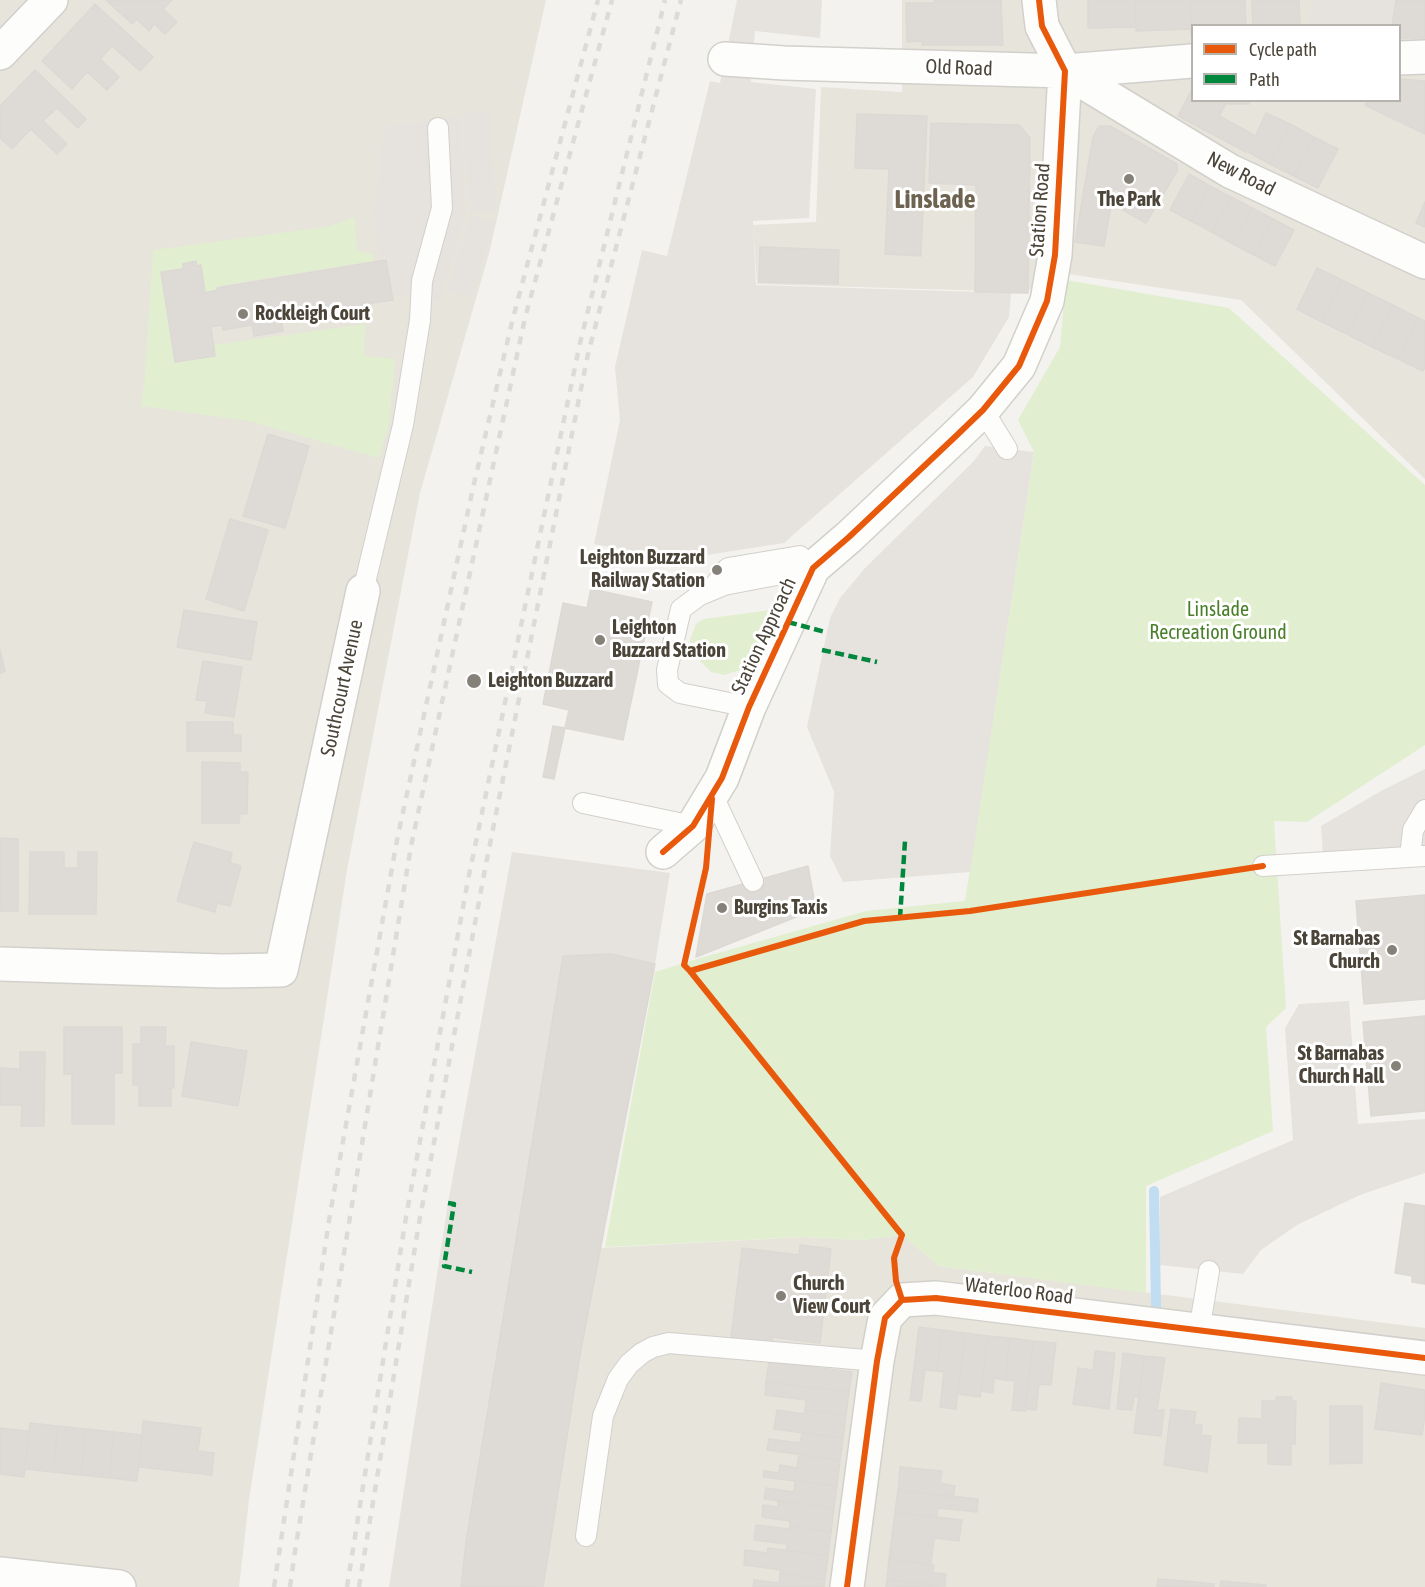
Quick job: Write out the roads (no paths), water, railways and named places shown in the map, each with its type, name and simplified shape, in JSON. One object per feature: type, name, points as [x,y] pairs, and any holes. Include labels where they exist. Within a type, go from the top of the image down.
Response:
[{"type":"street","points":[[0,53],[51,0]]},
{"type":"street","points":[[1039,0],[1042,26],[1065,71]]},
{"type":"street","points":[[1401,58],[1425,57]]},
{"type":"street","name":"Old Road","points":[[725,59],[784,63],[1065,71],[1191,62]]},
{"type":"street","name":"New Road","points":[[1065,71],[1230,171],[1425,262]]},
{"type":"street","name":"Station Road","points":[[983,410],[1019,366],[1047,301],[1055,255],[1065,71]]},
{"type":"street","name":"Station Approach","points":[[663,852],[693,826],[722,778],[749,707],[813,568],[983,410]]},
{"type":"street","name":"Southcourt Avenue","points":[[0,964],[222,971],[281,970],[363,591]]},
{"type":"street","name":"Waterloo Road","points":[[847,1587],[877,1361],[885,1318],[902,1300],[936,1298],[1425,1358]]},
{"type":"street","points":[[0,1574],[119,1587]]},
{"type":"lane","name":"Southcourt Avenue","points":[[363,591],[403,425],[420,320],[422,281],[442,208],[438,128]]},
{"type":"lane","points":[[983,410],[1007,449]]},
{"type":"lane","name":"Station Approach","points":[[749,707],[680,693],[668,684],[667,670],[681,609],[711,590],[728,568],[800,556],[813,568]]},
{"type":"lane","points":[[712,794],[753,881]]},
{"type":"lane","points":[[583,804],[693,826]]},
{"type":"lane","points":[[1263,866],[1417,857],[1413,830],[1425,810]]},
{"type":"lane","points":[[1199,1331],[1209,1271]]},
{"type":"lane","points":[[586,1536],[603,1416],[618,1379],[629,1364],[642,1353],[653,1347],[669,1343],[877,1361]]},
{"type":"waterway","points":[[1154,1191],[1156,1306]]},
{"type":"railway","points":[[274,1587],[330,1214],[397,840],[473,488],[513,318],[598,0]]},
{"type":"railway","points":[[290,1587],[411,846],[525,318],[612,0]]},
{"type":"railway","points":[[347,1587],[406,1217],[468,880],[580,343],[665,0]]},
{"type":"railway","points":[[359,1587],[419,1223],[486,864],[588,354],[681,0]]},
{"type":"place","name":"The Park","points":[[1129,179]]},
{"type":"place","name":"Rockleigh Court","points":[[243,314]]},
{"type":"place","name":"Leighton Buzzard Railway Station","points":[[717,570]]},
{"type":"place","name":"Leighton Buzzard Station","points":[[600,640]]},
{"type":"place","name":"Leighton Buzzard","points":[[474,681]]},
{"type":"place","name":"Burgins Taxis","points":[[722,908]]},
{"type":"place","name":"St Barnabas Church","points":[[1392,950]]},
{"type":"place","name":"St Barnabas Church Hall","points":[[1396,1066]]},
{"type":"place","name":"Church View Court","points":[[781,1296]]},
{"type":"district","name":"Linslade","points":[[935,200]]},
{"type":"park label","name":"Linslade Recreation Ground","points":[[1218,622]]}]
